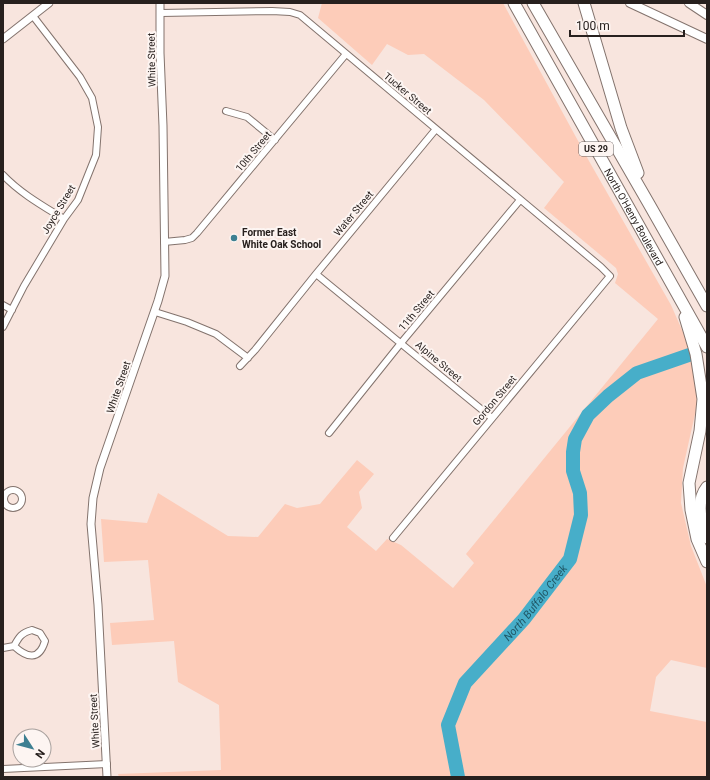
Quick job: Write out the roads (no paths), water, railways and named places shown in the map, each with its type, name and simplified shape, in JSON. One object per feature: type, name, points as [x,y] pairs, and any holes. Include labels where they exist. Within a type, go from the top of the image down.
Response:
[{"type":"highway","name":"North O'Henry Boulevard","points":[[514,3],[707,347]]},
{"type":"highway","name":"North O'Henry Boulevard","points":[[533,3],[707,306]]},
{"type":"highway","points":[[584,3],[621,128],[649,204]]},
{"type":"highway","points":[[678,296],[696,354],[703,399],[700,431],[689,483],[692,518],[697,539],[707,562]]},
{"type":"highway","points":[[707,488],[700,505],[700,518],[707,538]]},
{"type":"main road","points":[[630,3],[707,39]]},
{"type":"main road","points":[[689,3],[707,15]]},
{"type":"street","points":[[3,39],[49,3]]},
{"type":"street","name":"White Street","points":[[107,777],[98,605],[91,524],[92,498],[100,468],[155,312],[165,276],[160,3]]},
{"type":"street","name":"Tucker Street","points":[[161,13],[272,11],[290,12],[300,15],[610,276]]},
{"type":"street","name":"Joyce Street","points":[[3,327],[24,286],[64,219],[78,200],[96,155],[98,127],[92,98],[80,77],[34,16]]},
{"type":"street","name":"10th Street","points":[[164,242],[185,240],[192,238],[197,233],[346,54]]},
{"type":"street","points":[[226,111],[247,118],[275,140]]},
{"type":"street","name":"Water Street","points":[[240,366],[255,350],[436,129]]},
{"type":"street","points":[[3,175],[30,198],[64,219]]},
{"type":"street","name":"11th Street","points":[[329,433],[401,343],[520,200]]},
{"type":"street","name":"Alpine Street","points":[[316,274],[492,418]]},
{"type":"street","name":"Gordon Street","points":[[393,538],[610,276]]},
{"type":"street","points":[[3,305],[12,310]]},
{"type":"street","points":[[155,312],[188,322],[216,334],[248,358]]},
{"type":"street","points":[[32,630],[40,632],[45,641],[43,648],[37,655],[31,656],[24,655],[14,646],[23,632],[32,630]]},
{"type":"street","points":[[3,648],[14,646]]},
{"type":"street","points":[[3,768],[107,764]]},
{"type":"waterway","name":"North Buffalo Creek","points":[[458,777],[448,725],[465,683],[524,619],[570,559],[581,515],[580,493],[573,471],[573,452],[575,439],[588,415],[608,396],[637,373],[689,355]]},
{"type":"place","name":"Former East White Oak School","points":[[234,238]]}]
